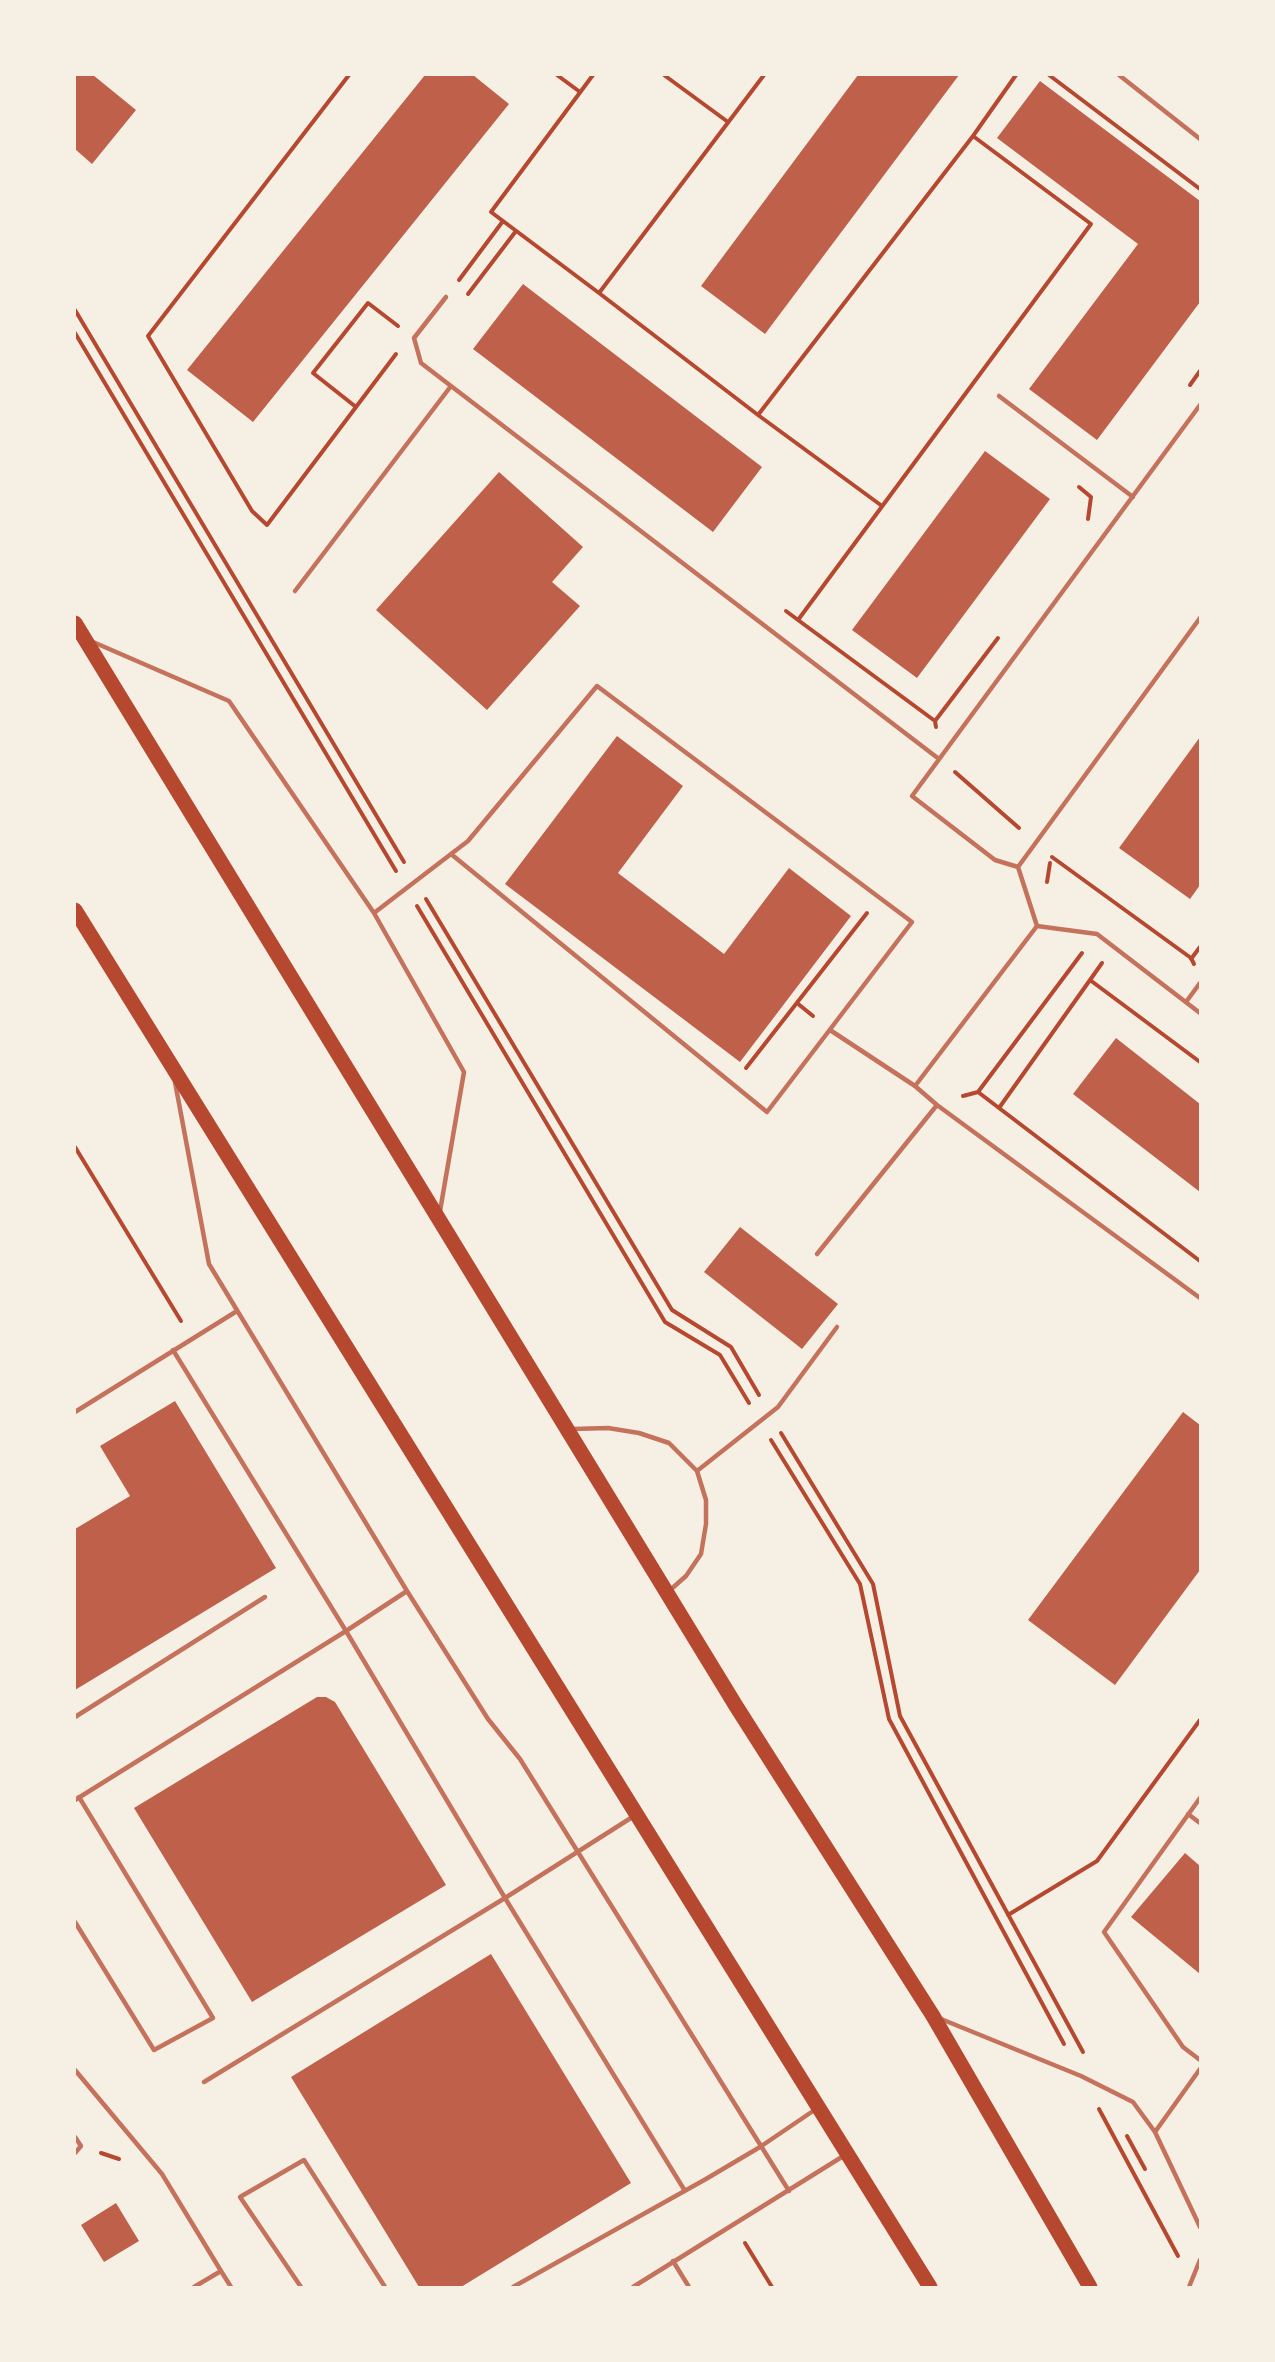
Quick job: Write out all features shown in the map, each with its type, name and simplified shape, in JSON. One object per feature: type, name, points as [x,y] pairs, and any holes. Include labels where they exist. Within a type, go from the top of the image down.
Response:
[{"type":"main road","points":[[75,623],[667,1593],[933,2016],[1090,2287]]},
{"type":"main road","points":[[75,910],[930,2287]]},
{"type":"lane","points":[[1119,75],[1200,139]]},
{"type":"lane","points":[[446,297],[412,337],[421,363],[939,759]]},
{"type":"lane","points":[[295,591],[451,386]]},
{"type":"lane","points":[[999,396],[1132,497]]},
{"type":"lane","points":[[1017,867],[995,860],[912,796],[1200,405]]},
{"type":"lane","points":[[1017,867],[1200,618]]},
{"type":"lane","points":[[85,639],[229,701],[374,913],[464,1072],[439,1218]]},
{"type":"lane","points":[[374,913],[406,888],[468,841],[597,686],[912,922],[767,1112],[451,854]]},
{"type":"lane","points":[[1017,867],[1037,926]]},
{"type":"lane","points":[[1037,926],[1096,934],[1200,1013]]},
{"type":"lane","points":[[915,1086],[1037,926]]},
{"type":"lane","points":[[1186,1002],[1200,983]]},
{"type":"lane","points":[[830,1029],[915,1086],[937,1105],[1200,1298]]},
{"type":"lane","points":[[172,1067],[209,1264],[407,1592],[488,1719],[519,1759],[789,2191]]},
{"type":"lane","points":[[817,1254],[937,1105]]},
{"type":"lane","points":[[75,1412],[237,1311]]},
{"type":"lane","points":[[697,1471],[778,1407],[837,1327]]},
{"type":"lane","points":[[174,1350],[685,2191]]},
{"type":"lane","points":[[567,1429],[608,1428],[639,1433],[669,1443],[697,1471],[706,1500],[706,1524],[701,1554],[686,1576],[667,1593]]},
{"type":"lane","points":[[75,1922],[154,2050],[213,2018],[77,1799],[407,1592]]},
{"type":"lane","points":[[75,1717],[265,1597]]},
{"type":"lane","points":[[1200,1798],[1104,1932],[1183,2047],[1200,2060]]},
{"type":"lane","points":[[1188,1814],[1200,1823]]},
{"type":"lane","points":[[204,2082],[637,1815]]},
{"type":"lane","points":[[933,2016],[1081,2076],[1133,2102],[1155,2132],[1200,2227]]},
{"type":"lane","points":[[1155,2132],[1200,2069]]},
{"type":"lane","points":[[75,2070],[162,2174],[231,2287]]},
{"type":"lane","points":[[513,2287],[760,2147],[818,2108]]},
{"type":"lane","points":[[75,2137],[81,2146],[75,2153]]},
{"type":"lane","points":[[633,2287],[847,2154]]},
{"type":"lane","points":[[301,2287],[240,2197],[304,2160],[385,2287]]},
{"type":"lane","points":[[1190,2285],[1200,2260]]},
{"type":"lane","points":[[674,2261],[689,2287]]},
{"type":"lane","points":[[194,2287],[221,2271]]},
{"type":"path","points":[[349,75],[148,336],[252,511],[267,525],[412,337],[368,303],[313,373],[356,407]]},
{"type":"path","points":[[557,75],[580,92]]},
{"type":"path","points":[[593,75],[491,212],[882,506]]},
{"type":"path","points":[[664,75],[728,122]]},
{"type":"path","points":[[598,293],[764,75]]},
{"type":"path","points":[[758,415],[973,136],[1016,75]]},
{"type":"path","points":[[1049,75],[1200,189]]},
{"type":"path","points":[[798,620],[1091,224],[973,136]]},
{"type":"path","points":[[446,297],[503,221]]},
{"type":"path","points":[[461,302],[516,231]]},
{"type":"path","points":[[75,310],[672,1311],[731,1347],[873,1584],[900,1716],[1101,2086]]},
{"type":"path","points":[[75,333],[665,1322],[720,1355],[860,1584],[889,1719],[1081,2076],[1190,2285]]},
{"type":"path","points":[[966,392],[975,399]]},
{"type":"path","points":[[1075,483],[1090,497],[1088,519],[1081,528]]},
{"type":"path","points":[[779,606],[935,721]]},
{"type":"path","points":[[1005,629],[935,721],[939,759],[1016,824],[1033,844]]},
{"type":"path","points":[[1037,926],[1052,857],[1059,847]]},
{"type":"path","points":[[1052,857],[1191,958],[1196,968]]},
{"type":"path","points":[[733,1085],[879,898]]},
{"type":"path","points":[[978,1092],[1096,934]]},
{"type":"path","points":[[1200,1062],[1090,980],[999,1108],[1200,1261]]},
{"type":"path","points":[[1008,1915],[1097,1861],[1200,1720]]},
{"type":"path","points":[[1124,2128],[1146,2169]]},
{"type":"building","points":[[75,75],[93,75],[136,110],[92,164],[75,149]]},
{"type":"building","points":[[425,75],[473,75],[509,104],[253,422],[187,370]]},
{"type":"building","points":[[858,75],[959,75],[765,334],[701,286]]},
{"type":"building","points":[[1040,81],[1200,201],[1200,302],[1097,440],[1029,389],[1138,244],[997,138]]},
{"type":"building","points":[[523,284],[762,467],[713,532],[473,349]]},
{"type":"building","points":[[985,451],[1050,499],[917,678],[852,630]]},
{"type":"building","points":[[499,472],[583,547],[552,582],[580,606],[487,710],[376,610]]},
{"type":"building","points":[[617,736],[683,786],[618,873],[724,954],[789,868],[851,916],[740,1062],[505,884]]},
{"type":"building","points":[[1200,737],[1200,885],[1190,899],[1119,848]]},
{"type":"building","points":[[1116,1038],[1200,1104],[1200,1192],[1073,1094]]},
{"type":"building","points":[[740,1227],[838,1304],[802,1349],[704,1272]]},
{"type":"building","points":[[175,1401],[276,1568],[75,1690],[75,1529],[130,1496],[100,1446]]},
{"type":"building","points":[[1183,1412],[1200,1425],[1200,1570],[1115,1685],[1028,1620]]},
{"type":"building","points":[[317,1697],[326,1697],[335,1702],[446,1885],[252,2002],[134,1808]]},
{"type":"building","points":[[1185,1853],[1200,1866],[1200,1974],[1131,1917]]},
{"type":"building","points":[[491,1954],[631,2183],[461,2287],[419,2287],[291,2077]]},
{"type":"building","points":[[116,2203],[139,2241],[104,2262],[81,2225]]}]
